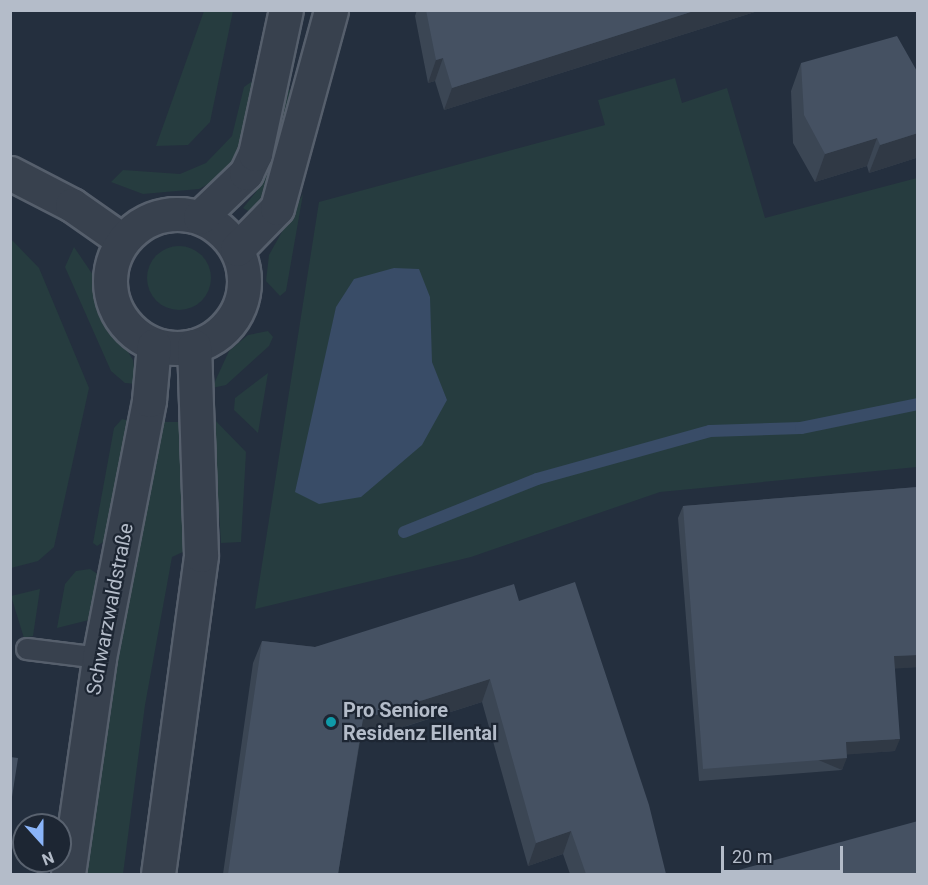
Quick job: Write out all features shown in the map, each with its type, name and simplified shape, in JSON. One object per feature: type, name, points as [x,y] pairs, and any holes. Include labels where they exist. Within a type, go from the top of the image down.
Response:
[{"type":"street","points":[[200,217],[246,173],[286,10]]},
{"type":"street","points":[[237,249],[277,208],[315,77],[331,10]]},
{"type":"street","points":[[10,173],[72,205],[122,240]]},
{"type":"street","points":[[157,216],[200,217],[221,229],[237,249],[243,268],[239,307],[228,325],[194,346],[154,345],[133,332],[117,312],[109,288],[112,263],[122,240],[157,216]]},
{"type":"street","name":"Schwarzwaldstraße","points":[[68,874],[99,658],[149,400],[154,345]]},
{"type":"street","points":[[158,874],[201,555],[203,498],[194,346]]},
{"type":"lane","points":[[27,649],[99,658]]},
{"type":"green space","points":[[204,11],[233,11],[210,122],[188,145],[156,146]]},
{"type":"green space","points":[[675,78],[682,103],[727,88],[765,218],[917,178],[917,467],[660,492],[471,557],[255,609],[319,202],[605,125],[598,100]]},
{"type":"green space","points":[[251,82],[260,83],[247,149],[226,174],[199,189],[143,194],[111,182],[123,170],[180,174],[206,163],[232,136],[244,87]]},
{"type":"green space","points":[[281,89],[304,92],[278,178],[255,215],[243,208],[256,192],[269,156]]},
{"type":"green space","points":[[303,194],[286,291],[280,296],[266,281],[269,255]]},
{"type":"green space","points":[[10,238],[39,268],[89,388],[54,547],[38,561],[11,568]]},
{"type":"green space","points":[[173,246],[185,246],[202,255],[209,266],[211,278],[209,290],[202,301],[185,310],[173,310],[161,305],[152,296],[147,284],[147,272],[152,260],[161,251]]},
{"type":"green space","points":[[74,247],[93,275],[100,305],[133,360],[137,384],[125,383],[111,371],[65,267]]},
{"type":"green space","points":[[268,331],[273,337],[269,346],[226,385],[212,388],[229,351],[248,335]]},
{"type":"green space","points":[[268,373],[258,433],[234,410],[235,398]]},
{"type":"green space","points":[[213,418],[246,452],[241,542],[221,543]]},
{"type":"green space","points":[[122,419],[134,422],[109,538],[97,546],[93,543],[114,428]]},
{"type":"green space","points":[[161,422],[189,422],[185,551],[172,557],[145,705],[123,874],[80,874],[109,672]]},
{"type":"green space","points":[[90,569],[99,575],[95,610],[89,620],[57,628],[65,584],[76,571]]},
{"type":"green space","points":[[40,589],[33,636],[24,638],[11,596]]},
{"type":"water","points":[[394,268],[419,269],[430,297],[432,362],[447,400],[422,445],[361,497],[319,504],[295,492],[336,307],[354,279]]},
{"type":"building","points":[[426,10],[697,10],[452,88],[443,58],[436,60]]},
{"type":"building","points":[[897,36],[918,73],[918,133],[880,145],[877,138],[825,154],[804,115],[801,63]]},
{"type":"building","points":[[918,487],[918,655],[894,656],[900,739],[846,742],[847,758],[703,769],[683,506]]},
{"type":"building","name":"Pro Seniore Residenz Ellental","points":[[575,582],[649,805],[666,874],[586,874],[571,831],[536,843],[490,679],[363,719],[338,874],[228,874],[262,641],[315,647],[514,584],[519,601]]},
{"type":"building","points":[[10,757],[18,758],[10,810]]},
{"type":"building","points":[[918,821],[918,874],[736,874],[735,871]]},
{"type":"waterway","points":[[404,532],[537,479],[710,431],[801,428],[918,404]]},
{"type":"place","name":"Pro Seniore Residenz Ellental","points":[[331,722]]}]
